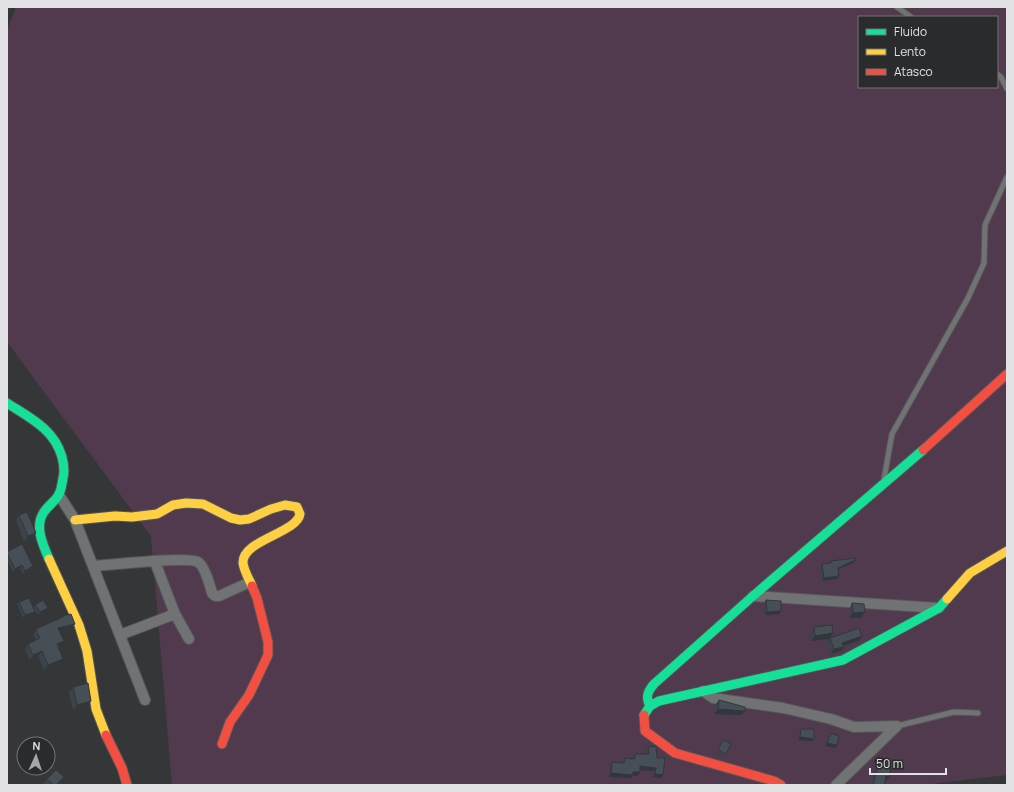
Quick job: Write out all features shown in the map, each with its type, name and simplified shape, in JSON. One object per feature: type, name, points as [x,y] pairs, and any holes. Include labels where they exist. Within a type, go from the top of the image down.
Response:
[{"type":"street","points":[[650,706],[647,701],[647,693],[654,684],[753,596],[949,428],[1007,374]]},
{"type":"street","points":[[7,403],[38,423],[53,437],[60,451],[64,465],[64,474],[59,495],[43,513],[39,525],[41,538],[79,625],[87,651],[96,709],[105,734],[122,768],[127,785]]},
{"type":"street","points":[[59,495],[75,520],[145,700]]},
{"type":"street","points":[[75,520],[157,514],[173,505],[186,503],[203,504],[231,518],[240,520],[249,519],[271,509],[285,505],[297,507],[300,512],[300,518],[297,522],[254,546],[246,554],[243,561],[257,598],[268,642],[268,655],[249,696],[230,722],[222,744]]},
{"type":"street","points":[[781,785],[774,781],[675,753],[645,732],[644,715],[650,706],[659,701],[843,660],[939,608],[970,573],[1007,551]]},
{"type":"street","points":[[93,566],[190,560],[198,562],[202,566],[212,593],[215,596],[219,596],[250,582]]},
{"type":"street","points":[[155,562],[175,614],[189,639]]},
{"type":"street","points":[[753,596],[939,608]]},
{"type":"street","points":[[120,635],[175,614]]},
{"type":"street","points":[[703,692],[713,698],[783,708],[831,719],[854,727],[897,726]]},
{"type":"street","points":[[836,785],[897,726]]},
{"type":"lane","points":[[897,7],[910,16]]},
{"type":"lane","points":[[998,75],[1001,77],[1007,89]]},
{"type":"lane","points":[[883,484],[892,434],[968,298],[984,263],[985,225],[1007,177]]},
{"type":"lane","points":[[897,726],[954,712],[978,713]]},
{"type":"shaded area","points":[[16,7],[1007,7],[1007,775],[923,785],[172,785],[151,536],[7,342],[7,30]]},
{"type":"building","points":[[27,512],[36,533],[28,536],[19,515]]},
{"type":"building","points":[[22,544],[33,566],[25,571],[22,565],[15,569],[7,553]]},
{"type":"building","points":[[855,558],[855,560],[838,568],[839,576],[824,578],[822,564],[831,563],[831,561]]},
{"type":"building","points":[[29,598],[35,612],[25,615],[19,602]]},
{"type":"building","points":[[43,600],[48,608],[40,612],[35,605]]},
{"type":"building","points":[[766,600],[781,601],[781,611],[767,612]]},
{"type":"building","points":[[852,603],[864,604],[865,612],[853,613]]},
{"type":"building","points":[[71,614],[75,624],[58,628],[64,641],[57,644],[63,659],[48,665],[42,651],[33,655],[28,644],[40,638],[36,630],[38,628],[63,616]]},
{"type":"building","points":[[832,625],[833,633],[815,636],[814,627]]},
{"type":"building","points":[[859,628],[862,636],[842,643],[844,647],[834,649],[830,638]]},
{"type":"building","points":[[88,683],[91,701],[77,705],[73,687]]},
{"type":"building","points":[[719,700],[745,707],[745,711],[718,709]]},
{"type":"building","points":[[801,729],[814,729],[814,739],[800,737]]},
{"type":"building","points":[[831,733],[839,736],[837,745],[827,743]]},
{"type":"building","points":[[723,740],[731,744],[726,754],[718,750]]},
{"type":"building","points":[[656,746],[657,758],[665,758],[663,775],[655,774],[656,768],[640,766],[640,772],[633,772],[633,775],[611,773],[612,762],[624,763],[625,758],[635,759],[635,754],[649,754],[648,747]]},
{"type":"building","points":[[878,766],[891,769],[889,777],[886,776],[884,785],[873,785]]},
{"type":"building","points":[[56,770],[64,777],[56,785],[47,779],[50,776],[56,776]]},
{"type":"traffic: fast","points":[[7,403],[40,425],[53,439],[62,457],[64,473],[60,492],[44,512],[40,523],[40,536],[49,559]]},
{"type":"traffic: fast","points":[[650,706],[648,694],[654,684],[753,596],[923,450]]},
{"type":"traffic: fast","points":[[644,715],[650,706],[659,701],[843,660],[939,608],[947,599]]},
{"type":"traffic: slow","points":[[75,520],[157,514],[173,505],[186,503],[203,504],[231,518],[240,520],[249,519],[271,509],[285,505],[297,507],[300,514],[297,521],[260,542],[251,548],[245,555],[243,563],[245,572],[252,586]]},
{"type":"traffic: slow","points":[[947,599],[970,573],[1007,551]]},
{"type":"traffic: slow","points":[[49,559],[79,625],[87,651],[96,709],[106,735]]},
{"type":"traffic: jam","points":[[923,450],[1007,374]]},
{"type":"traffic: jam","points":[[222,744],[230,722],[249,695],[268,655],[268,642],[257,598],[252,586]]},
{"type":"traffic: jam","points":[[644,715],[645,731],[675,753],[774,781],[781,785]]},
{"type":"traffic: jam","points":[[106,735],[122,768],[127,785]]}]
